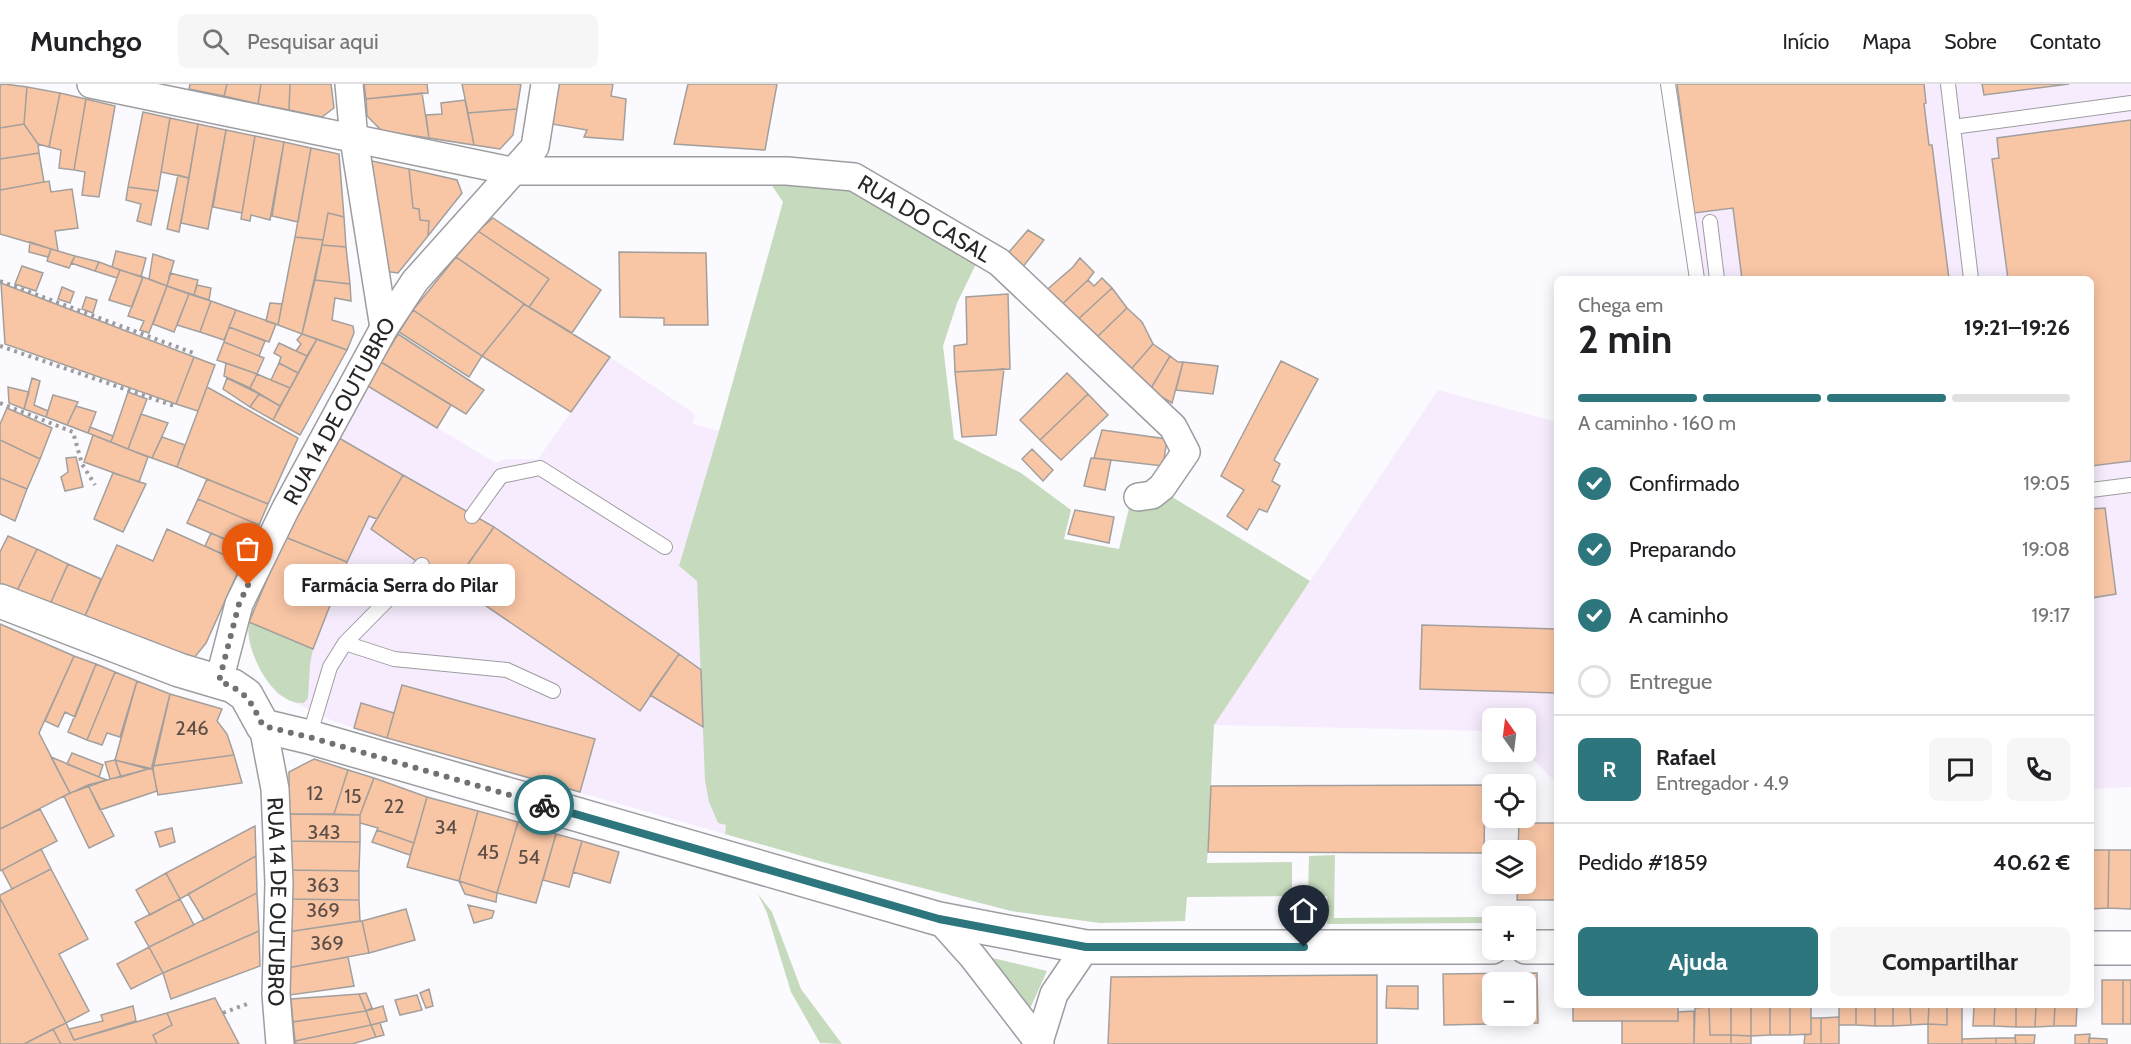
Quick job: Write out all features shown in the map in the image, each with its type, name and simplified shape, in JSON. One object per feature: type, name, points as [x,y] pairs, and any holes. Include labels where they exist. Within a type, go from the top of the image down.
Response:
[{"type":"street","points":[[91,84],[511,171]]},
{"type":"street","points":[[349,84],[354,139],[384,328]]},
{"type":"street","name":"RUA 14 DE OUTUBRO","points":[[280,1044],[276,994],[279,883],[275,789],[263,726],[246,695],[233,686],[219,681],[239,604],[285,510],[384,328],[415,281],[511,171],[536,147],[545,84]]},
{"type":"street","name":"RUA DO CASAL","points":[[511,171],[787,171],[854,177],[999,262],[1173,427],[1186,452],[1162,487],[1152,495],[1138,497]]},
{"type":"street","points":[[0,601],[179,670],[219,681]]},
{"type":"street","points":[[263,726],[309,737],[939,919],[1086,947],[1482,947]]},
{"type":"street","points":[[939,919],[973,957],[1040,1043]]},
{"type":"street","points":[[1040,1043],[1054,994],[1086,947]]},
{"type":"street","points":[[1536,947],[1554,947]]},
{"type":"street","points":[[2094,948],[2131,948]]},
{"type":"lane","points":[[1668,84],[1697,276]]},
{"type":"lane","points":[[1948,84],[1971,276]]},
{"type":"lane","points":[[1953,127],[2131,103]]},
{"type":"lane","points":[[1710,222],[1717,276]]},
{"type":"lane","points":[[472,516],[501,476],[540,468],[665,547]]},
{"type":"lane","points":[[2094,490],[2131,485]]},
{"type":"lane","points":[[309,737],[330,667],[345,643],[422,565]]},
{"type":"lane","points":[[345,643],[394,659],[507,670],[553,691]]},
{"type":"path","points":[[0,281],[196,354]]},
{"type":"path","points":[[0,346],[174,406]]},
{"type":"path","points":[[0,403],[73,432],[82,464],[95,484]]},
{"type":"shaded area","points":[[1662,84],[2131,84],[2131,787],[2094,789],[2094,276],[1689,276]]},
{"type":"shaded area","points":[[610,357],[695,414],[693,424],[719,431],[679,566],[697,580],[703,728],[709,802],[718,823],[726,825],[725,834],[333,721],[278,695],[268,683],[250,647],[247,633],[285,537],[366,385],[496,463],[506,459],[538,459]]},
{"type":"shaded area","points":[[1438,390],[1554,421],[1554,780],[1535,762],[1536,708],[1482,708],[1482,731],[1214,725]]},
{"type":"green space","points":[[849,183],[977,262],[957,303],[943,346],[954,439],[1021,473],[1071,510],[1064,539],[1119,549],[1129,508],[1148,507],[1169,495],[1310,581],[1214,725],[1207,863],[1292,862],[1292,896],[1187,897],[1185,921],[1100,923],[1011,911],[830,864],[725,834],[726,825],[718,823],[709,802],[705,780],[697,581],[679,566],[783,202],[771,184]]},
{"type":"green space","points":[[249,622],[313,649],[308,698],[304,703],[292,701],[271,686],[251,646]]},
{"type":"green space","points":[[1335,855],[1334,918],[1482,917],[1482,923],[1327,924],[1327,896],[1308,896],[1309,856]]},
{"type":"green space","points":[[758,894],[772,912],[801,989],[842,1044],[820,1043],[791,992],[767,913]]},
{"type":"green space","points":[[984,956],[1047,971],[1028,1013]]},
{"type":"building","points":[[190,84],[227,84],[224,96],[189,89]]},
{"type":"building","points":[[227,84],[261,84],[258,104],[224,96]]},
{"type":"building","points":[[261,84],[290,84],[289,110],[258,104]]},
{"type":"building","points":[[290,84],[331,84],[334,108],[322,117],[289,110]]},
{"type":"building","points":[[364,84],[427,84],[428,93],[366,99]]},
{"type":"building","points":[[462,84],[521,84],[517,109],[468,113]]},
{"type":"building","points":[[558,84],[613,84],[611,96],[626,99],[623,140],[584,137],[587,130],[552,124]]},
{"type":"building","points":[[688,84],[777,84],[765,150],[674,144]]},
{"type":"building","points":[[1677,84],[1924,84],[1929,145],[1932,145],[1949,276],[1742,276],[1733,208],[1694,213]]},
{"type":"building","points":[[1982,84],[2069,84],[1984,95]]},
{"type":"building","points":[[0,85],[27,87],[24,124],[0,128]]},
{"type":"building","points":[[27,87],[60,93],[49,147],[38,144],[24,124]]},
{"type":"building","points":[[60,93],[86,99],[74,170],[59,168],[61,150],[49,147]]},
{"type":"building","points":[[422,93],[429,138],[382,131],[367,116],[366,99]]},
{"type":"building","points":[[86,99],[115,106],[99,197],[82,195],[85,172],[74,170]]},
{"type":"building","points":[[465,100],[474,145],[429,138],[426,115],[442,114],[441,103]]},
{"type":"building","points":[[517,109],[513,135],[500,149],[474,145],[468,113]]},
{"type":"building","points":[[143,112],[170,118],[158,191],[128,187]]},
{"type":"building","points":[[170,118],[198,124],[189,178],[161,172]]},
{"type":"building","points":[[2131,120],[2131,461],[2094,466],[2094,276],[2008,276],[1992,159],[1999,158],[1997,138]]},
{"type":"building","points":[[24,124],[38,144],[39,153],[0,159],[0,128]]},
{"type":"building","points":[[198,124],[226,130],[208,229],[181,223]]},
{"type":"building","points":[[226,130],[255,136],[242,213],[213,207]]},
{"type":"building","points":[[255,136],[284,142],[270,220],[251,215],[250,221],[241,219]]},
{"type":"building","points":[[284,142],[311,148],[298,222],[272,216]]},
{"type":"building","points":[[311,148],[339,154],[344,217],[328,213],[323,240],[295,237]]},
{"type":"building","points":[[39,153],[44,182],[0,190],[0,159]]},
{"type":"building","points":[[372,161],[409,169],[413,208],[419,209],[420,220],[429,221],[428,236],[398,273],[384,271]]},
{"type":"building","points":[[409,169],[457,180],[462,193],[428,236],[429,221],[420,220],[419,209],[413,208]]},
{"type":"building","points":[[178,175],[189,178],[179,232],[167,229]]},
{"type":"building","points":[[49,181],[51,192],[72,189],[78,228],[55,231],[58,251],[0,234],[0,190]]},
{"type":"building","points":[[128,187],[158,191],[151,225],[137,221],[141,204],[126,200]]},
{"type":"building","points":[[328,213],[344,217],[346,247],[322,245]]},
{"type":"building","points":[[493,218],[601,290],[572,333],[529,307],[549,279],[478,231]]},
{"type":"building","points":[[1028,230],[1044,240],[1018,273],[1003,259]]},
{"type":"building","points":[[478,231],[549,279],[529,307],[456,257]]},
{"type":"building","points":[[295,237],[323,240],[302,334],[278,325]]},
{"type":"building","points":[[30,242],[51,249],[48,257],[29,252]]},
{"type":"building","points":[[322,245],[346,247],[350,284],[315,280]]},
{"type":"building","points":[[51,249],[75,256],[69,268],[47,261]]},
{"type":"building","points":[[116,251],[146,258],[141,277],[112,267]]},
{"type":"building","points":[[619,252],[706,253],[708,325],[664,325],[664,318],[620,317]]},
{"type":"building","points":[[153,254],[174,261],[167,286],[149,279]]},
{"type":"building","points":[[75,256],[99,262],[95,271],[71,263]]},
{"type":"building","points":[[456,257],[524,304],[482,356],[413,310]]},
{"type":"building","points":[[1080,258],[1094,272],[1058,308],[1042,294]]},
{"type":"building","points":[[99,262],[120,270],[117,278],[95,271]]},
{"type":"building","points":[[22,266],[43,273],[36,291],[15,284]]},
{"type":"building","points":[[120,270],[143,277],[132,307],[109,300]]},
{"type":"building","points":[[170,273],[198,280],[194,295],[167,286]]},
{"type":"building","points":[[143,277],[167,286],[149,333],[140,330],[144,321],[128,316]]},
{"type":"building","points":[[1102,278],[1112,288],[1074,323],[1058,308],[1088,280],[1094,286]]},
{"type":"building","points":[[315,280],[350,284],[351,301],[335,298],[332,320],[353,326],[354,333],[347,350],[302,334]]},
{"type":"building","points":[[1,283],[194,357],[176,404],[5,344]]},
{"type":"building","points":[[197,285],[211,288],[209,300],[194,295]]},
{"type":"building","points":[[167,286],[189,294],[174,332],[153,324]]},
{"type":"building","points":[[62,287],[74,292],[70,303],[58,299]]},
{"type":"building","points":[[1112,288],[1127,308],[1093,341],[1074,323]]},
{"type":"building","points":[[189,294],[211,301],[200,332],[177,325]]},
{"type":"building","points":[[1008,294],[1010,369],[955,372],[954,346],[967,344],[966,297]]},
{"type":"building","points":[[86,297],[97,300],[93,313],[82,309]]},
{"type":"building","points":[[211,301],[236,310],[224,340],[200,332]]},
{"type":"building","points":[[270,303],[282,304],[278,325],[266,321]]},
{"type":"building","points":[[524,304],[610,357],[571,412],[482,356]]},
{"type":"building","points":[[1127,308],[1142,322],[1153,344],[1126,375],[1093,341]]},
{"type":"building","points":[[236,310],[276,324],[269,342],[229,327]]},
{"type":"building","points":[[413,310],[482,356],[469,377],[399,332]]},
{"type":"building","points":[[229,327],[265,341],[259,356],[224,342]]},
{"type":"building","points":[[302,334],[317,339],[307,356],[296,351],[301,344],[297,340]]},
{"type":"building","points":[[398,334],[484,390],[466,414],[381,362]]},
{"type":"building","points":[[317,339],[347,350],[300,435],[273,420]]},
{"type":"building","points":[[224,342],[264,358],[257,374],[217,360]]},
{"type":"building","points":[[279,343],[307,356],[298,373],[279,363],[281,357],[274,353]]},
{"type":"building","points":[[1153,344],[1170,356],[1150,390],[1126,375]]},
{"type":"building","points":[[1170,356],[1178,362],[1183,362],[1172,403],[1150,390]]},
{"type":"building","points":[[194,357],[215,365],[198,411],[176,404]]},
{"type":"building","points":[[1281,361],[1318,379],[1274,460],[1280,464],[1272,481],[1280,486],[1267,512],[1259,509],[1247,530],[1227,516],[1244,490],[1221,476]]},
{"type":"building","points":[[381,362],[451,405],[437,428],[366,385]]},
{"type":"building","points":[[1183,362],[1218,366],[1213,394],[1176,390]]},
{"type":"building","points":[[226,363],[257,374],[250,388],[224,376]]},
{"type":"building","points":[[279,363],[298,373],[290,388],[271,380]]},
{"type":"building","points":[[1004,369],[996,435],[962,437],[955,372]]},
{"type":"building","points":[[1067,373],[1088,394],[1040,440],[1020,420]]},
{"type":"building","points":[[257,374],[290,388],[280,406],[250,388]]},
{"type":"building","points":[[32,378],[40,381],[34,405],[48,411],[46,417],[24,409]]},
{"type":"building","points":[[227,378],[259,394],[250,407],[223,389]]},
{"type":"building","points":[[8,387],[29,392],[24,409],[9,403]]},
{"type":"building","points":[[207,387],[298,438],[268,504],[177,467]]},
{"type":"building","points":[[128,392],[147,399],[128,449],[111,442]]},
{"type":"building","points":[[259,394],[280,406],[273,420],[250,407]]},
{"type":"building","points":[[1088,394],[1108,415],[1061,460],[1040,440]]},
{"type":"building","points":[[53,395],[78,402],[67,425],[46,417]]},
{"type":"building","points":[[76,406],[96,412],[88,433],[67,425]]},
{"type":"building","points":[[7,408],[52,428],[40,459],[0,440],[0,424]]},
{"type":"building","points":[[141,414],[168,423],[152,458],[128,449]]},
{"type":"building","points":[[90,427],[113,436],[111,442],[88,433]]},
{"type":"building","points":[[1102,430],[1167,439],[1163,466],[1094,458]]},
{"type":"building","points":[[93,435],[148,457],[139,482],[84,462]]},
{"type":"building","points":[[162,437],[185,445],[177,467],[152,458]]},
{"type":"building","points":[[339,438],[403,475],[377,519],[369,516],[347,562],[285,537]]},
{"type":"building","points":[[0,440],[40,459],[27,489],[0,478]]},
{"type":"building","points":[[1032,449],[1053,470],[1043,481],[1022,459]]},
{"type":"building","points":[[76,457],[83,487],[65,491],[61,477],[68,472],[66,458]]},
{"type":"building","points":[[1091,458],[1111,460],[1105,490],[1084,486]]},
{"type":"building","points":[[113,473],[146,484],[123,532],[94,519]]},
{"type":"building","points":[[403,475],[494,527],[454,584],[422,565],[371,529]]},
{"type":"building","points":[[0,478],[27,489],[15,521],[0,514]]},
{"type":"building","points":[[207,479],[268,504],[259,525],[198,499]]},
{"type":"building","points":[[198,499],[259,525],[248,549],[187,523]]},
{"type":"building","points":[[2105,508],[2116,594],[2094,598],[2094,509]]},
{"type":"building","points":[[1075,510],[1114,517],[1109,543],[1068,534]]},
{"type":"building","points":[[494,527],[679,654],[640,711],[454,584]]},
{"type":"building","points":[[167,529],[242,563],[206,643],[194,658],[81,625],[117,545],[153,561]]},
{"type":"building","points":[[211,533],[248,549],[242,563],[205,546]]},
{"type":"building","points":[[8,536],[37,549],[14,597],[0,592],[0,552]]},
{"type":"building","points":[[285,537],[347,562],[313,649],[249,622]]},
{"type":"building","points":[[37,549],[68,564],[47,611],[14,597]]},
{"type":"building","points":[[68,564],[101,579],[81,625],[47,611]]},
{"type":"building","points":[[0,624],[74,656],[39,733],[70,793],[0,829]]},
{"type":"building","points":[[1422,625],[1554,629],[1554,693],[1420,689]]},
{"type":"building","points":[[679,654],[701,670],[703,727],[650,695]]},
{"type":"building","points":[[74,656],[96,664],[75,717],[65,712],[58,727],[45,721]]},
{"type":"building","points":[[96,664],[115,672],[87,740],[68,732]]},
{"type":"building","points":[[115,672],[137,681],[120,737],[107,733],[102,745],[87,740]]},
{"type":"building","points":[[137,681],[170,694],[153,769],[115,760]]},
{"type":"building","points":[[402,685],[595,739],[580,792],[387,738]]},
{"type":"building","points":[[170,694],[222,709],[217,721],[227,734],[234,755],[152,766]]},
{"type":"building","points":[[361,703],[394,713],[387,738],[354,728]]},
{"type":"building","points":[[72,753],[103,765],[99,777],[67,764]]},
{"type":"building","points":[[234,755],[242,783],[158,795],[152,766]]},
{"type":"building","points":[[51,757],[99,777],[107,780],[70,793]]},
{"type":"building","points":[[314,759],[348,770],[334,814],[289,814],[289,772]]},
{"type":"building","points":[[115,760],[148,769],[121,777]]},
{"type":"building","points":[[115,760],[121,777],[110,779],[105,762]]},
{"type":"building","points":[[153,769],[157,791],[100,810],[88,785]]},
{"type":"building","points":[[348,770],[374,778],[360,815],[334,814]]},
{"type":"building","points":[[374,778],[427,797],[414,843],[360,823],[360,815]]},
{"type":"building","points":[[88,785],[114,836],[89,848],[64,796]]},
{"type":"building","points":[[1482,785],[1482,828],[1484,828],[1482,853],[1208,852],[1211,786]]},
{"type":"building","points":[[427,797],[478,811],[459,881],[407,867]]},
{"type":"building","points":[[40,809],[57,841],[0,871],[0,829]]},
{"type":"building","points":[[478,811],[518,822],[497,893],[459,881]]},
{"type":"building","points":[[289,814],[360,815],[360,842],[288,841]]},
{"type":"building","points":[[518,822],[556,834],[536,903],[497,893]]},
{"type":"building","points":[[1536,823],[1554,823],[1554,900],[1517,900],[1517,894],[1536,894],[1536,840],[1518,840],[1519,828],[1536,828]]},
{"type":"building","points":[[255,826],[256,856],[180,899],[166,873]]},
{"type":"building","points":[[172,828],[175,842],[160,847],[155,832]]},
{"type":"building","points":[[377,830],[414,843],[410,855],[372,842]]},
{"type":"building","points":[[556,834],[582,841],[569,887],[543,880]]},
{"type":"building","points":[[288,841],[360,842],[359,871],[288,870]]},
{"type":"building","points":[[582,841],[619,852],[610,883],[573,872]]},
{"type":"building","points":[[41,849],[51,869],[12,889],[2,870]]},
{"type":"building","points":[[2094,850],[2109,850],[2108,908],[2094,909]]},
{"type":"building","points":[[2109,850],[2131,850],[2131,909],[2108,908]]},
{"type":"building","points":[[256,856],[257,893],[204,920],[188,894]]},
{"type":"building","points":[[51,869],[88,939],[59,954],[89,1011],[66,1023],[0,898],[0,895]]},
{"type":"building","points":[[288,870],[359,871],[359,900],[287,899]]},
{"type":"building","points":[[166,873],[180,899],[150,915],[136,890]]},
{"type":"building","points":[[459,881],[497,893],[496,902],[465,894]]},
{"type":"building","points":[[257,893],[259,931],[163,973],[149,947]]},
{"type":"building","points":[[0,898],[66,1023],[24,1044],[0,1044]]},
{"type":"building","points":[[180,899],[194,925],[149,947],[135,922]]},
{"type":"building","points":[[287,899],[359,900],[360,921],[287,932]]},
{"type":"building","points":[[468,905],[494,911],[492,918],[474,923]]},
{"type":"building","points":[[406,909],[415,940],[369,953],[362,921]]},
{"type":"building","points":[[362,921],[369,953],[287,968],[287,932]]},
{"type":"building","points":[[259,931],[260,966],[171,999],[163,973]]},
{"type":"building","points":[[149,947],[163,973],[131,989],[117,964]]},
{"type":"building","points":[[348,957],[354,986],[290,995],[287,968]]},
{"type":"building","points":[[1536,973],[1537,973],[1538,1023],[1536,1023]]},
{"type":"building","points":[[1443,974],[1482,974],[1482,1024],[1444,1025]]},
{"type":"building","points":[[1377,975],[1377,1044],[1108,1044],[1111,977]]},
{"type":"building","points":[[2102,980],[2123,980],[2123,1024],[2102,1024]]},
{"type":"building","points":[[2123,980],[2131,980],[2131,1024],[2123,1024]]},
{"type":"building","points":[[1387,986],[1418,986],[1418,1009],[1386,1008]]},
{"type":"building","points":[[429,989],[433,1006],[426,1008],[420,993]]},
{"type":"building","points":[[366,993],[372,1008],[366,1011],[359,994]]},
{"type":"building","points":[[359,994],[366,1011],[293,1022],[291,999]]},
{"type":"building","points":[[417,995],[422,1010],[400,1015],[395,1000]]},
{"type":"building","points":[[215,998],[239,1044],[157,1044],[153,1035],[172,1025],[167,1013]]},
{"type":"building","points":[[133,1006],[136,1021],[74,1040],[69,1029],[103,1021],[101,1015]]},
{"type":"building","points":[[383,1006],[387,1021],[371,1025],[366,1011]]},
{"type":"building","points":[[1573,1008],[1678,1008],[1678,1021],[1573,1021]]},
{"type":"building","points":[[1695,1008],[1709,1008],[1710,1035],[1731,1035],[1731,1044],[1694,1044]]},
{"type":"building","points":[[1709,1008],[1731,1008],[1731,1035],[1710,1035]]},
{"type":"building","points":[[1731,1008],[1751,1008],[1751,1036],[1731,1035]]},
{"type":"building","points":[[1751,1008],[1770,1008],[1770,1035],[1751,1036]]},
{"type":"building","points":[[1770,1008],[1790,1008],[1790,1035],[1770,1035]]},
{"type":"building","points":[[1790,1008],[1811,1008],[1811,1034],[1790,1035]]},
{"type":"building","points":[[1839,1008],[1856,1008],[1856,1025],[1839,1025]]},
{"type":"building","points":[[1856,1008],[1875,1008],[1875,1026],[1856,1025]]},
{"type":"building","points":[[1875,1008],[1893,1008],[1893,1026],[1875,1026]]},
{"type":"building","points":[[1893,1008],[1910,1008],[1911,1025],[1893,1026]]},
{"type":"building","points":[[1910,1008],[1929,1008],[1928,1024],[1911,1025]]},
{"type":"building","points":[[1929,1008],[1947,1008],[1947,1025],[1928,1024]]},
{"type":"building","points":[[1947,1008],[1962,1008],[1962,1044],[1928,1044],[1928,1024],[1947,1025]]},
{"type":"building","points":[[1974,1008],[1995,1008],[1994,1026],[1973,1026]]},
{"type":"building","points":[[1995,1008],[2016,1008],[2016,1027],[1994,1026]]},
{"type":"building","points":[[2016,1008],[2036,1008],[2035,1027],[2016,1027]]},
{"type":"building","points":[[2036,1008],[2055,1008],[2054,1026],[2035,1027]]},
{"type":"building","points":[[2055,1008],[2077,1008],[2076,1026],[2054,1026]]},
{"type":"building","points":[[366,1011],[371,1025],[295,1041],[293,1022]]},
{"type":"building","points":[[1694,1011],[1694,1044],[1622,1044],[1622,1021],[1678,1021],[1678,1012]]},
{"type":"building","points":[[167,1013],[172,1025],[153,1035],[157,1044],[61,1044],[53,1029],[66,1023],[74,1040]]},
{"type":"building","points":[[1839,1017],[1839,1044],[1821,1044],[1821,1018]]},
{"type":"building","points":[[1811,1018],[1821,1018],[1821,1044],[1804,1044],[1805,1035],[1811,1034]]},
{"type":"building","points":[[380,1023],[384,1035],[376,1037],[371,1025]]},
{"type":"building","points":[[371,1025],[376,1037],[352,1044],[296,1044],[295,1041]]},
{"type":"building","points":[[53,1029],[61,1044],[24,1044]]},
{"type":"building","points":[[2090,1034],[2089,1044],[2075,1044],[2075,1035]]},
{"type":"building","points":[[1731,1035],[1751,1036],[1751,1044],[1731,1044]]},
{"type":"building","points":[[2015,1035],[2035,1035],[2034,1044],[2016,1044]]},
{"type":"building","points":[[1996,1038],[2015,1038],[2016,1044],[1996,1044]]},
{"type":"building","points":[[1996,1038],[1996,1044],[1962,1044],[1962,1039]]},
{"type":"building","points":[[2089,1038],[2107,1039],[2107,1044],[2089,1044]]},
{"type":"way so far","points":[[248,585],[239,604],[219,681],[233,686],[246,695],[263,726],[309,737],[544,805]]},
{"type":"place","name":"Farmácia Serra do Pilar","points":[[248,585]]},
{"type":"route","points":[[544,805],[939,919],[1086,947],[1304,947]]}]
